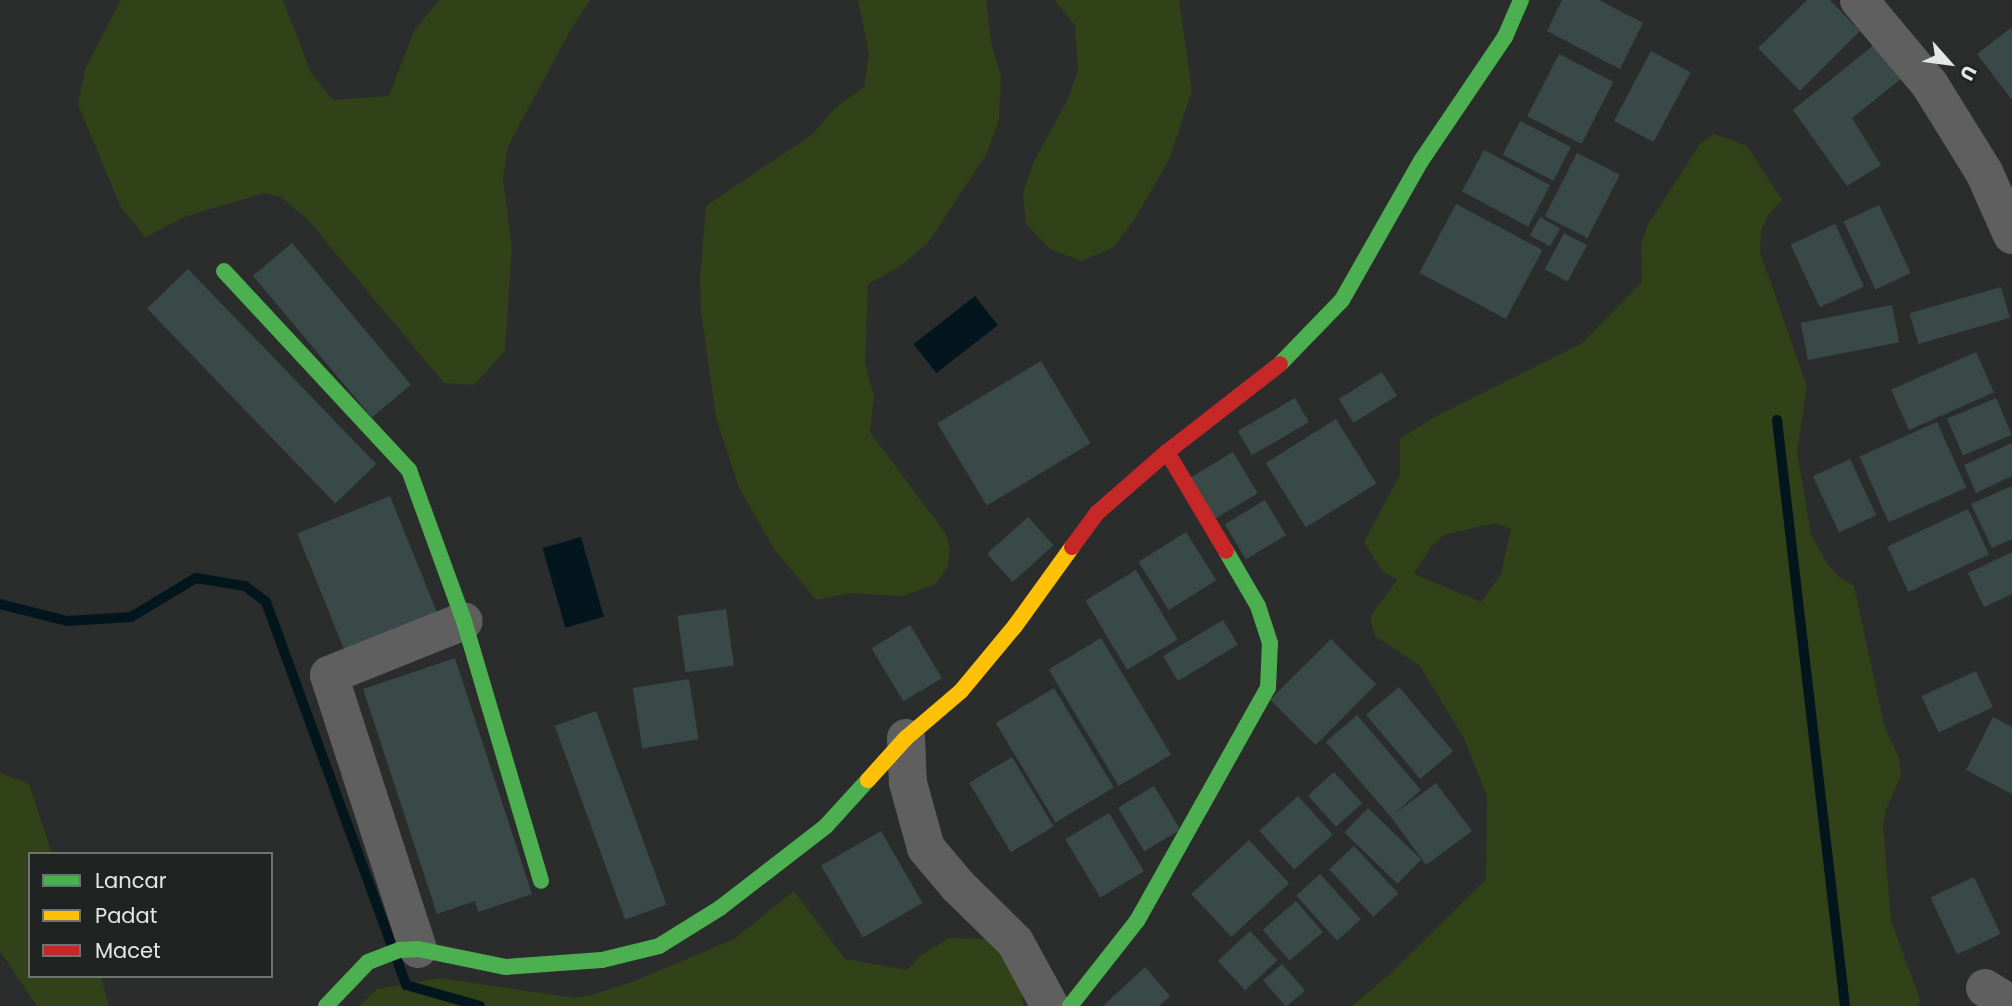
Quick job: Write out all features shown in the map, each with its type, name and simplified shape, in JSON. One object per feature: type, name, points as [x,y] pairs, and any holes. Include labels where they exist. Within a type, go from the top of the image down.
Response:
[{"type":"street","points":[[326,1006],[368,962],[410,949],[506,967],[602,960],[659,946],[720,908],[826,826],[906,738],[961,691],[1015,626],[1097,513],[1167,452],[1275,369],[1342,300],[1421,161],[1505,37],[1521,0]]},
{"type":"street","points":[[1859,0],[1930,85],[1984,172],[2012,235]]},
{"type":"street","points":[[224,271],[409,470],[464,621],[541,881]]},
{"type":"street","points":[[1070,1006],[1137,921],[1268,688],[1270,643],[1258,606],[1167,452]]},
{"type":"street","points":[[410,949],[329,675],[464,621]]},
{"type":"street","points":[[906,738],[908,783],[926,848],[957,886],[1015,942],[1050,1006]]},
{"type":"green space","points":[[121,0],[283,0],[311,73],[333,100],[389,96],[414,31],[439,0],[590,0],[571,29],[508,146],[503,179],[512,247],[505,351],[474,385],[444,383],[308,220],[281,197],[264,193],[184,217],[145,237],[121,207],[78,105],[85,69]]},
{"type":"green space","points":[[858,0],[986,0],[991,41],[1001,77],[999,120],[987,153],[928,243],[899,267],[868,284],[865,363],[874,396],[870,432],[946,534],[950,551],[947,568],[936,584],[902,596],[849,593],[816,600],[774,549],[739,487],[716,417],[701,311],[700,278],[706,206],[813,134],[835,108],[864,87],[869,54]]},
{"type":"green space","points":[[1054,0],[1179,0],[1192,91],[1170,158],[1134,220],[1113,248],[1081,261],[1050,249],[1026,224],[1023,192],[1034,161],[1067,101],[1078,69],[1075,25]]},
{"type":"green space","points":[[1714,134],[1747,146],[1782,200],[1768,215],[1761,231],[1760,252],[1807,387],[1797,452],[1811,534],[1828,565],[1840,578],[1854,586],[1884,724],[1899,759],[1901,776],[1886,809],[1883,826],[1891,920],[1920,1000],[1918,1006],[1352,1006],[1388,976],[1486,879],[1487,797],[1465,740],[1420,666],[1375,636],[1370,617],[1397,580],[1382,571],[1364,542],[1400,475],[1400,439],[1433,418],[1581,344],[1642,282],[1641,245],[1647,226],[1700,144]],"holes":[[[1495,523],[1511,529],[1501,574],[1481,602],[1414,574],[1431,547],[1444,535]]]},
{"type":"green space","points":[[0,773],[29,784],[51,852],[28,852],[28,978],[102,978],[109,1006],[37,1006],[0,951]]},
{"type":"green space","points":[[794,891],[845,959],[907,970],[920,956],[949,938],[987,939],[1016,965],[1024,1006],[359,1006],[377,989],[441,978],[574,998],[595,994],[632,982],[734,939]]},
{"type":"water","points":[[975,296],[998,325],[936,373],[914,344]]},
{"type":"water","points":[[581,537],[604,617],[565,628],[543,548]]},
{"type":"building","points":[[1562,0],[1599,0],[1643,23],[1620,69],[1547,31]]},
{"type":"building","points":[[1807,0],[1830,0],[1860,31],[1800,91],[1758,48]]},
{"type":"building","points":[[2012,27],[2012,100],[1977,54]]},
{"type":"building","points":[[1875,44],[1902,78],[1852,118],[1881,165],[1847,186],[1793,110]]},
{"type":"building","points":[[1651,51],[1691,72],[1654,142],[1614,121]]},
{"type":"building","points":[[1559,54],[1613,82],[1582,144],[1527,116]]},
{"type":"building","points":[[1520,121],[1571,147],[1554,181],[1503,155]]},
{"type":"building","points":[[1484,150],[1550,185],[1528,227],[1462,191]]},
{"type":"building","points":[[1577,153],[1620,175],[1588,238],[1545,216]]},
{"type":"building","points":[[1456,204],[1543,250],[1506,319],[1419,273]]},
{"type":"building","points":[[1879,205],[1911,273],[1875,289],[1844,221]]},
{"type":"building","points":[[1540,217],[1560,228],[1550,247],[1530,235]]},
{"type":"building","points":[[1835,224],[1864,287],[1820,307],[1791,245]]},
{"type":"building","points":[[1564,233],[1587,245],[1568,281],[1545,269]]},
{"type":"building","points":[[292,243],[411,385],[372,418],[253,276]]},
{"type":"building","points":[[188,269],[376,464],[335,504],[147,309]]},
{"type":"building","points":[[2001,287],[2010,318],[1919,344],[1910,313]]},
{"type":"building","points":[[1892,305],[1899,342],[1808,360],[1801,323]]},
{"type":"building","points":[[1976,352],[1994,392],[1909,430],[1891,390]]},
{"type":"building","points":[[1041,361],[1090,443],[987,506],[937,423]]},
{"type":"building","points":[[1382,372],[1397,396],[1354,423],[1339,399]]},
{"type":"building","points":[[1295,398],[1309,422],[1252,455],[1238,431]]},
{"type":"building","points":[[1996,398],[2012,435],[1963,456],[1947,419]]},
{"type":"building","points":[[1336,419],[1376,483],[1306,527],[1266,463]]},
{"type":"building","points":[[1937,422],[1966,488],[1889,522],[1859,457]]},
{"type":"building","points":[[2012,443],[2012,476],[1976,493],[1964,465]]},
{"type":"building","points":[[1233,452],[1258,493],[1212,520],[1188,479]]},
{"type":"building","points":[[1850,459],[1876,515],[1839,533],[1813,476]]},
{"type":"building","points":[[2012,486],[2012,539],[1992,548],[1971,504]]},
{"type":"building","points":[[390,496],[441,621],[348,659],[297,533]]},
{"type":"building","points":[[1265,500],[1286,535],[1246,559],[1225,524]]},
{"type":"building","points":[[1968,509],[1989,554],[1908,592],[1887,547]]},
{"type":"building","points":[[1028,517],[1053,545],[1013,582],[987,554]]},
{"type":"building","points":[[1186,532],[1216,580],[1169,610],[1139,562]]},
{"type":"building","points":[[2012,552],[2012,594],[1984,607],[1968,573]]},
{"type":"building","points":[[1136,570],[1178,639],[1127,670],[1085,600]]},
{"type":"building","points":[[726,609],[734,665],[685,672],[677,616]]},
{"type":"building","points":[[1223,620],[1238,645],[1178,681],[1163,656]]},
{"type":"building","points":[[910,625],[942,678],[903,701],[871,648]]},
{"type":"building","points":[[1101,638],[1171,755],[1119,786],[1049,669]]},
{"type":"building","points":[[1331,639],[1376,684],[1315,745],[1270,700]]},
{"type":"building","points":[[455,658],[532,894],[478,912],[475,901],[437,914],[363,689]]},
{"type":"building","points":[[1976,671],[1993,707],[1939,733],[1922,696]]},
{"type":"building","points":[[689,679],[699,739],[642,748],[633,688]]},
{"type":"building","points":[[1399,687],[1453,751],[1420,779],[1366,715]]},
{"type":"building","points":[[1054,688],[1114,787],[1055,822],[996,723]]},
{"type":"building","points":[[596,711],[666,905],[625,920],[555,726]]},
{"type":"building","points":[[1357,715],[1421,790],[1394,814],[1436,783],[1472,831],[1426,865],[1391,817],[1326,742]]},
{"type":"building","points":[[1993,717],[2012,727],[2012,794],[1966,770]]},
{"type":"building","points":[[1012,757],[1054,826],[1011,852],[969,783]]},
{"type":"building","points":[[1334,772],[1362,803],[1336,827],[1308,795]]},
{"type":"building","points":[[1154,786],[1180,830],[1144,851],[1118,808]]},
{"type":"building","points":[[1298,796],[1333,835],[1294,869],[1259,831]]},
{"type":"building","points":[[1368,808],[1421,859],[1398,884],[1344,832]]},
{"type":"building","points":[[1109,813],[1144,871],[1100,898],[1065,839]]},
{"type":"building","points":[[881,831],[922,903],[863,937],[821,866]]},
{"type":"building","points":[[1249,840],[1289,883],[1231,937],[1191,894]]},
{"type":"building","points":[[1354,846],[1398,894],[1373,917],[1329,869]]},
{"type":"building","points":[[1320,874],[1361,919],[1337,941],[1296,895]]},
{"type":"building","points":[[1974,877],[2001,934],[1957,954],[1930,897]]},
{"type":"building","points":[[1296,901],[1323,932],[1290,961],[1263,930]]},
{"type":"building","points":[[1250,931],[1277,960],[1245,990],[1218,961]]},
{"type":"building","points":[[1282,964],[1305,990],[1285,1006],[1263,980]]},
{"type":"building","points":[[1145,967],[1170,996],[1159,1006],[1103,1006]]},
{"type":"waterway","points":[[1777,420],[1845,1006]]},
{"type":"waterway","points":[[0,604],[67,621],[131,617],[196,578],[245,586],[266,602],[406,985],[480,1006]]},
{"type":"traffic: fast","points":[[1280,364],[1342,300],[1421,161],[1505,37],[1521,0]]},
{"type":"traffic: fast","points":[[224,271],[409,470],[464,621],[541,881]]},
{"type":"traffic: fast","points":[[1070,1006],[1137,921],[1268,688],[1270,643],[1258,606],[1226,551]]},
{"type":"traffic: fast","points":[[326,1006],[368,962],[400,950],[418,949],[506,967],[602,960],[659,946],[720,908],[826,826],[868,780]]},
{"type":"traffic: slow","points":[[868,780],[906,738],[961,691],[1015,626],[1072,547]]},
{"type":"traffic: jam","points":[[1072,547],[1097,513],[1167,452],[1280,364]]},
{"type":"traffic: jam","points":[[1167,452],[1226,551]]}]
